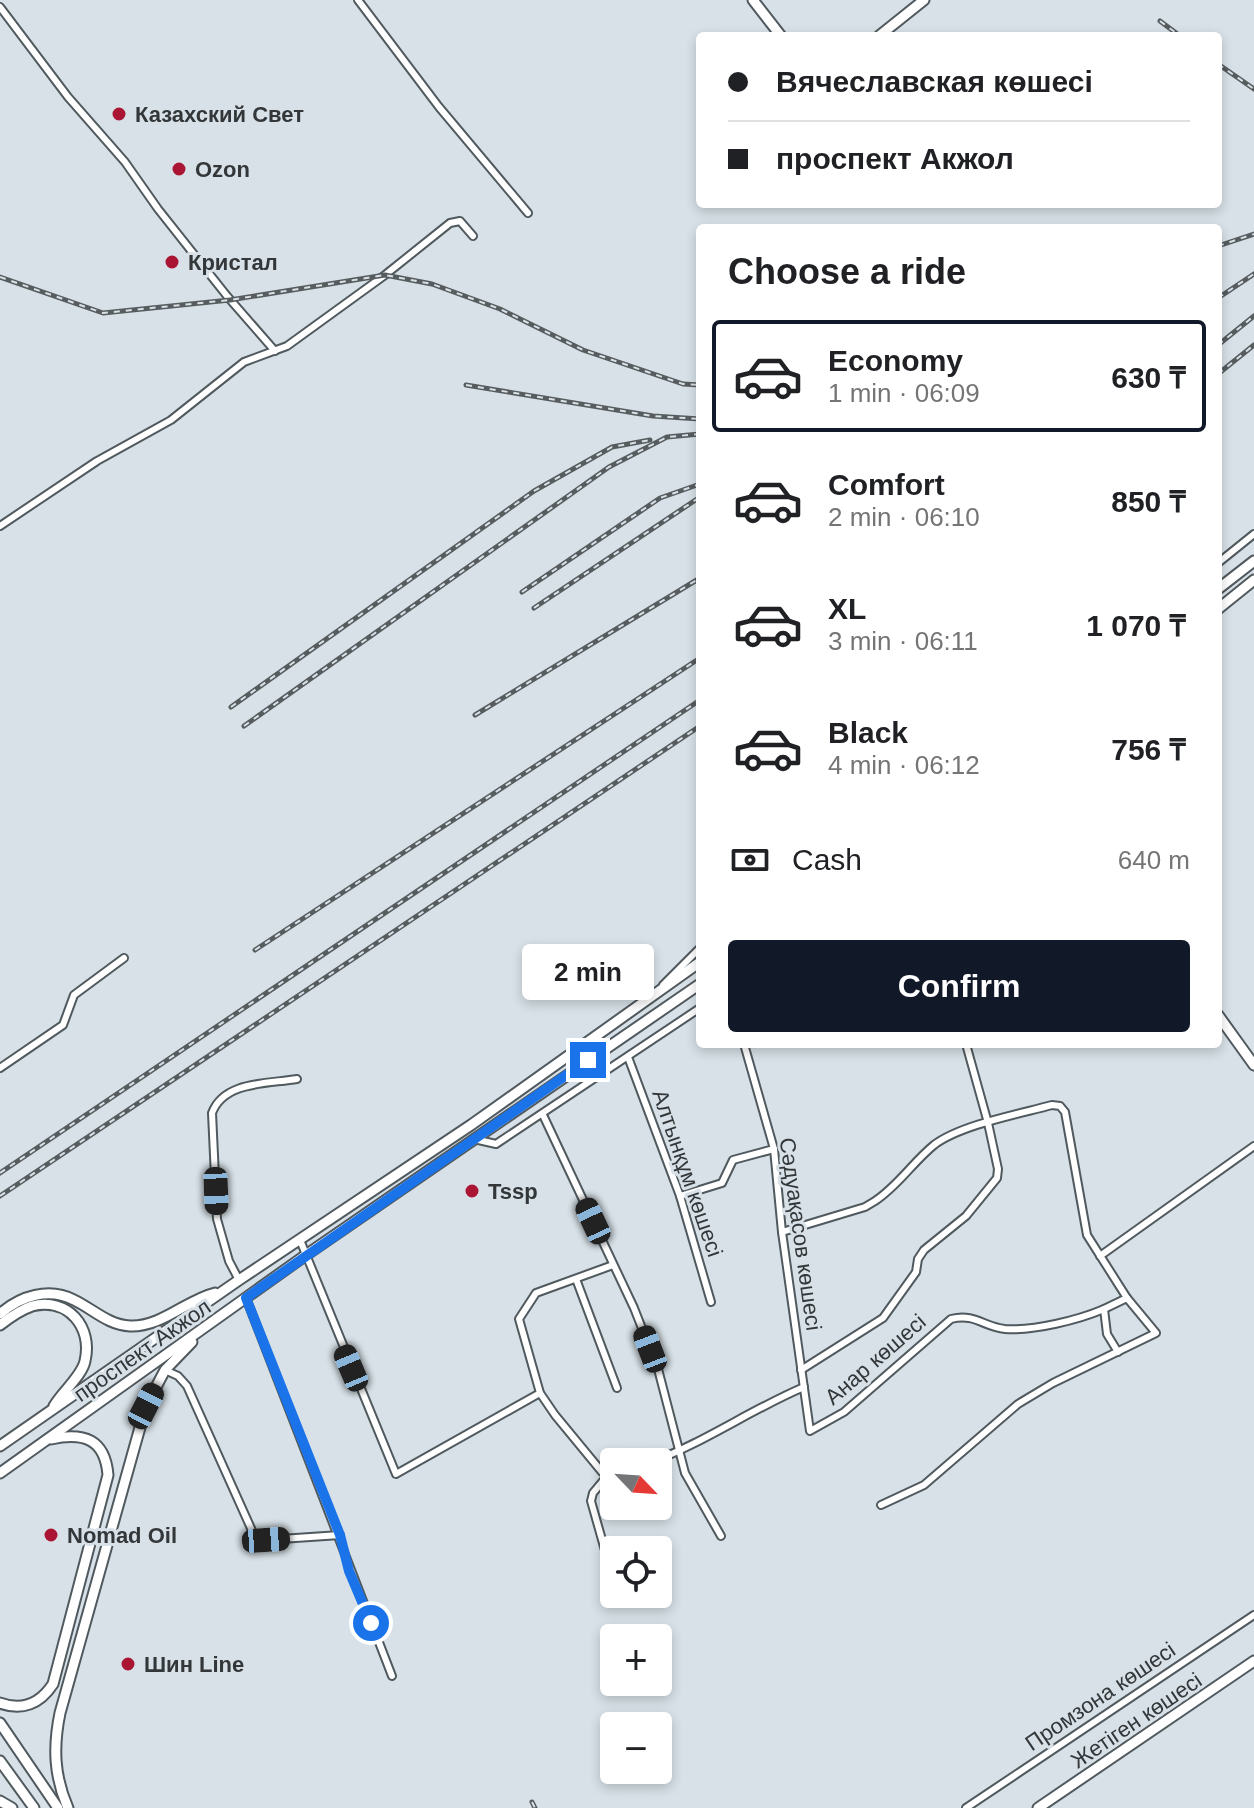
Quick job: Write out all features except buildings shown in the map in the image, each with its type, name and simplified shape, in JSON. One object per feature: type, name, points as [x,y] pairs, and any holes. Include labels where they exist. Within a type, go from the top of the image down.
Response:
[{"type":"main road","points":[[753,0],[778,32]]},
{"type":"main road","points":[[884,32],[924,0]]},
{"type":"main road","points":[[1222,586],[1254,561]]},
{"type":"main road","points":[[1222,606],[1254,580]]},
{"type":"main road","name":"проспект Акжол","points":[[0,1446],[222,1291],[471,1125],[696,965]]},
{"type":"main road","name":"проспект Акжол","points":[[0,1473],[306,1255],[696,987]]},
{"type":"main road","points":[[1222,1021],[1254,1065]]},
{"type":"main road","points":[[0,1314],[11,1304],[26,1298],[58,1294],[74,1299],[112,1322],[130,1326],[147,1324],[168,1316],[200,1297],[222,1291]]},
{"type":"main road","points":[[0,1325],[20,1311],[40,1305],[68,1311],[79,1321],[87,1337],[84,1366],[52,1409]]},
{"type":"main road","points":[[68,1808],[59,1788],[55,1758],[60,1713],[138,1429],[165,1370],[208,1326]]},
{"type":"main road","points":[[0,1703],[26,1706],[46,1695],[53,1684],[108,1475],[107,1462],[92,1441],[79,1436],[44,1441]]},
{"type":"main road","name":"Жетіген көшесі","points":[[1038,1808],[1254,1661]]},
{"type":"main road","points":[[0,1723],[58,1808]]},
{"type":"main road","points":[[0,1761],[34,1808]]},
{"type":"main road","points":[[0,1801],[12,1808]]},
{"type":"street","points":[[358,0],[439,107],[528,213]]},
{"type":"street","points":[[0,7],[68,97],[125,162],[217,284],[275,351]]},
{"type":"street","points":[[0,526],[97,461],[171,420],[244,362],[287,346],[450,223],[460,221],[473,236]]},
{"type":"street","points":[[1222,560],[1254,534]]},
{"type":"street","points":[[660,989],[696,952]]},
{"type":"street","points":[[0,1068],[63,1025],[74,995],[124,958]]},
{"type":"street","points":[[474,1139],[496,1144],[696,1011]]},
{"type":"street","name":"Сәдуақасов көшесі","points":[[745,1048],[774,1149],[782,1232],[810,1431]]},
{"type":"street","name":"Анар көшесі","points":[[801,1370],[883,1318],[916,1272],[918,1259],[924,1250],[966,1216],[997,1178],[998,1169],[988,1123],[967,1048]]},
{"type":"street","name":"Алтынқұм көшесі","points":[[628,1057],[680,1196],[711,1302]]},
{"type":"street","points":[[239,1280],[229,1261],[217,1219],[212,1113],[215,1104],[227,1092],[297,1079]]},
{"type":"street","points":[[782,1232],[865,1207],[884,1195],[945,1138],[1052,1105],[1060,1106],[1065,1112],[1087,1235],[1127,1298],[1156,1333],[1053,1383],[1018,1404],[924,1485],[881,1505]]},
{"type":"street","points":[[543,1115],[634,1308],[658,1369],[685,1473],[721,1536]]},
{"type":"street","points":[[1100,1256],[1254,1146]]},
{"type":"street","points":[[680,1196],[722,1183],[733,1160],[774,1149]]},
{"type":"street","points":[[300,1240],[396,1474],[540,1393]]},
{"type":"street","points":[[600,1464],[562,1424],[540,1393],[519,1319],[536,1293],[613,1265]]},
{"type":"street","points":[[576,1279],[617,1388]]},
{"type":"street","points":[[246,1298],[392,1676]]},
{"type":"street","points":[[1118,1352],[1107,1334],[1104,1309],[1127,1298]]},
{"type":"street","name":"Анар көшесі","points":[[810,1431],[844,1412],[951,1319],[972,1317],[994,1327],[1011,1329],[1078,1320],[1104,1309]]},
{"type":"street","points":[[165,1370],[178,1376],[187,1386],[254,1535],[266,1540],[340,1535]]},
{"type":"street","points":[[672,1454],[777,1398],[804,1387]]},
{"type":"street","points":[[600,1484],[591,1501],[601,1536]]},
{"type":"street","name":"Промзона көшесі","points":[[966,1808],[1254,1615]]},
{"type":"railway","points":[[1160,21],[1175,32]]},
{"type":"railway","points":[[1222,67],[1254,89]]},
{"type":"railway","points":[[1222,245],[1254,234]]},
{"type":"railway","points":[[1222,295],[1254,274]]},
{"type":"railway","points":[[0,277],[103,313],[230,300],[385,275],[432,284],[500,309],[583,350],[683,384],[696,385]]},
{"type":"railway","points":[[1222,342],[1254,316]]},
{"type":"railway","points":[[1222,371],[1254,345]]},
{"type":"railway","points":[[466,385],[653,416],[696,419]]},
{"type":"railway","points":[[244,726],[609,467],[667,437],[696,434]]},
{"type":"railway","points":[[231,707],[534,491],[612,447],[650,440]]},
{"type":"railway","points":[[522,592],[660,498],[696,485]]},
{"type":"railway","points":[[534,608],[696,500]]},
{"type":"railway","points":[[475,715],[696,580]]},
{"type":"railway","points":[[255,950],[696,661]]},
{"type":"railway","points":[[0,1173],[696,703]]},
{"type":"railway","points":[[0,1196],[696,729]]},
{"type":"railway","points":[[532,1802],[535,1808]]},
{"type":"place","name":"Казахский Свет","points":[[119,114]]},
{"type":"place","name":"Ozon","points":[[179,169]]},
{"type":"place","name":"Кристал","points":[[172,262]]},
{"type":"place","name":"Tssp","points":[[472,1191]]},
{"type":"place","name":"Nomad Oil","points":[[51,1535]]},
{"type":"place","name":"Шин Line","points":[[128,1664]]},
{"type":"route","points":[[371,1623],[349,1571],[340,1535],[246,1298],[588,1060]]}]
